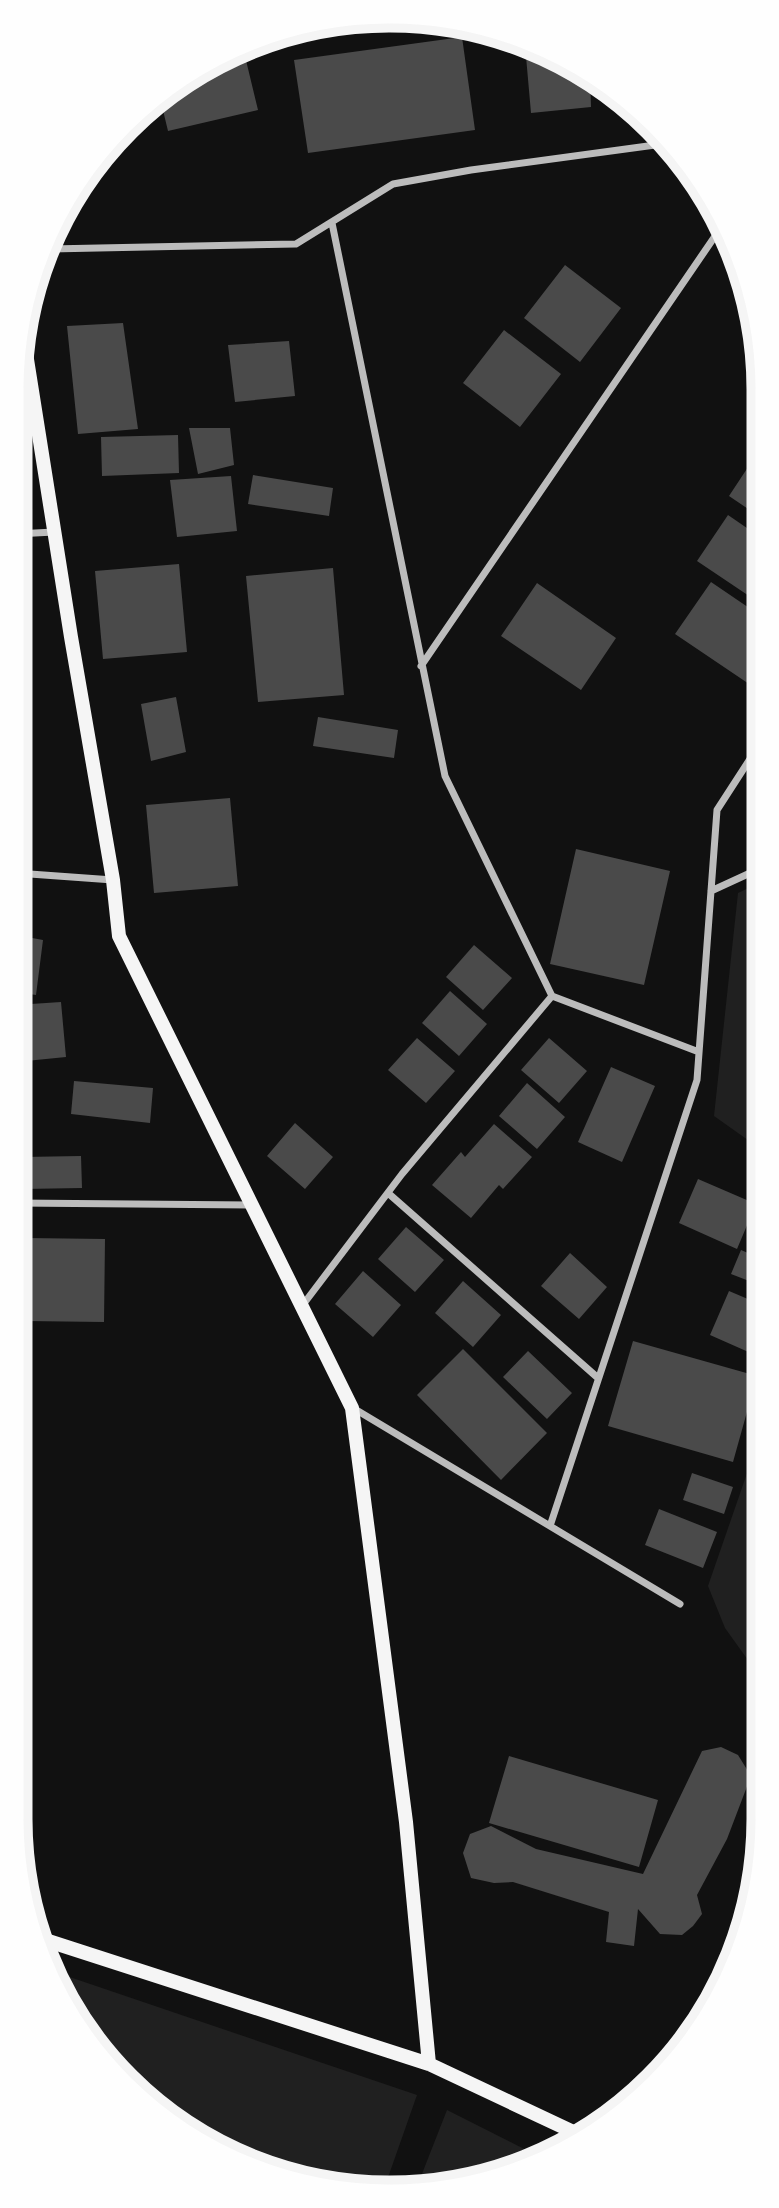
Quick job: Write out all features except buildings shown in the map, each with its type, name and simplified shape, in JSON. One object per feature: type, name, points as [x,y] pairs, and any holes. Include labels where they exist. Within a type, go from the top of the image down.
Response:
[{"type":"main road","points":[[29,370],[113,880],[118,936],[352,1408],[405,1822],[429,2064]]},
{"type":"main road","points":[[49,1941],[429,2064],[571,2131]]},
{"type":"street","points":[[57,248],[296,244],[393,184],[655,144]]},
{"type":"street","points":[[332,223],[445,776],[552,996],[699,1052]]},
{"type":"street","points":[[421,666],[716,235]]},
{"type":"street","points":[[28,534],[55,533]]},
{"type":"street","points":[[550,1527],[697,1080],[716,810],[751,757]]},
{"type":"street","points":[[711,891],[751,873]]},
{"type":"street","points":[[28,874],[113,880]]},
{"type":"street","points":[[302,1307],[388,1193],[552,996]]},
{"type":"street","points":[[388,1193],[598,1378]]},
{"type":"street","points":[[28,1203],[251,1205]]},
{"type":"street","points":[[352,1408],[680,1604]]},
{"type":"shaded area","points":[[751,887],[751,1142],[714,1116],[738,893]]},
{"type":"shaded area","points":[[751,1462],[751,1664],[725,1628],[708,1586]]},
{"type":"shaded area","points":[[64,1975],[417,2095],[387,2180],[342,2177],[273,2161],[209,2132],[151,2090],[103,2039]]},
{"type":"shaded area","points":[[447,2110],[529,2152],[483,2168],[420,2178]]}]
